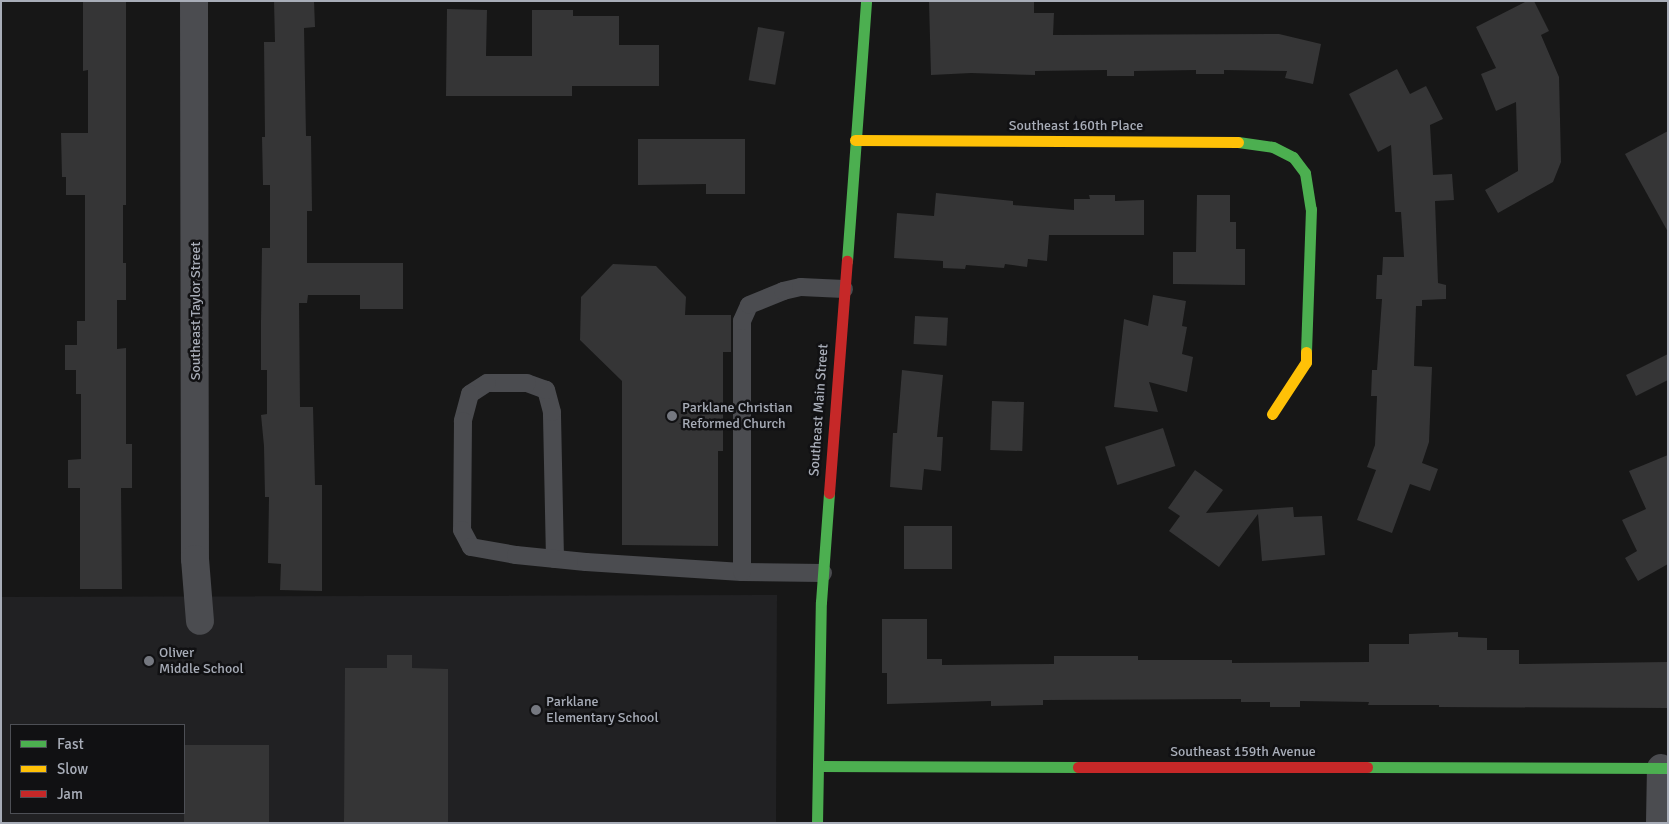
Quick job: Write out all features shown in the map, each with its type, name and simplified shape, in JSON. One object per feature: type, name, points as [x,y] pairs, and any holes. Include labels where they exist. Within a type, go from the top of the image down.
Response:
[{"type":"street","name":"Southeast Taylor Street","points":[[194,1],[195,549],[200,621]]},
{"type":"street","name":"Southeast Main Street","points":[[817,823],[823,573],[866,1]]},
{"type":"street","name":"Southeast 160th Place","points":[[855,140],[1247,142],[1273,147],[1293,157],[1305,173],[1311,209],[1306,362],[1272,414]]},
{"type":"street","name":"Southeast 159th Avenue","points":[[818,766],[1664,768]]},
{"type":"street","points":[[1660,823],[1664,768]]},
{"type":"lane","points":[[742,572],[742,321],[749,305],[783,291],[801,287],[844,288]]},
{"type":"lane","points":[[555,559],[552,412],[546,390],[527,383],[487,383],[470,394],[463,421],[462,530],[471,547],[516,556],[555,559],[742,572],[823,573]]},
{"type":"shaded area","name":"Parklane Elementary School","points":[[777,595],[776,823],[1,823],[1,597]]},
{"type":"building","points":[[83,1],[126,1],[126,205],[123,205],[123,263],[126,263],[126,300],[117,300],[117,349],[126,348],[126,444],[132,444],[132,488],[121,488],[122,589],[80,589],[80,488],[68,488],[68,460],[81,459],[81,394],[76,394],[76,370],[65,370],[65,345],[77,345],[77,321],[85,321],[85,195],[66,195],[66,177],[62,177],[61,133],[88,133],[88,70],[83,71]]},
{"type":"building","points":[[274,1],[314,1],[315,27],[304,28],[306,136],[311,136],[312,211],[307,211],[307,263],[403,263],[403,309],[360,309],[360,295],[308,295],[307,303],[299,303],[300,407],[313,407],[315,485],[322,485],[322,591],[280,590],[281,564],[268,563],[269,497],[265,497],[261,415],[267,414],[267,370],[261,370],[261,322],[262,248],[270,248],[270,185],[263,185],[262,137],[265,137],[264,42],[275,42]]},
{"type":"building","points":[[929,1],[1034,1],[1034,13],[1054,13],[1053,35],[1279,34],[1321,44],[1313,84],[1285,78],[1287,71],[1224,70],[1224,74],[1196,74],[1196,70],[1134,71],[1134,76],[1107,76],[1107,70],[1035,71],[1035,75],[971,73],[931,75]]},
{"type":"building","points":[[1527,1],[1534,1],[1549,31],[1541,35],[1559,77],[1561,162],[1553,182],[1498,213],[1485,190],[1518,171],[1516,102],[1496,111],[1481,74],[1496,68],[1476,27]]},
{"type":"building","points":[[447,9],[487,10],[486,56],[532,56],[532,10],[573,10],[573,16],[619,16],[619,45],[659,45],[659,86],[572,86],[572,96],[446,96]]},
{"type":"building","points":[[758,27],[785,32],[775,85],[749,80]]},
{"type":"building","points":[[1397,69],[1410,94],[1426,86],[1443,119],[1430,125],[1433,175],[1452,174],[1454,200],[1435,201],[1438,283],[1446,285],[1446,299],[1422,300],[1422,306],[1416,306],[1414,366],[1432,367],[1429,442],[1422,463],[1438,469],[1430,491],[1410,484],[1392,533],[1357,520],[1376,470],[1367,467],[1375,445],[1377,396],[1371,396],[1372,370],[1377,370],[1382,299],[1376,299],[1377,275],[1382,275],[1383,257],[1404,257],[1401,212],[1395,212],[1391,145],[1378,152],[1349,94]]},
{"type":"building","points":[[1668,131],[1668,232],[1625,154]]},
{"type":"building","points":[[638,139],[745,139],[745,194],[706,194],[706,184],[638,185]]},
{"type":"building","points":[[936,193],[1013,201],[1013,205],[1074,210],[1074,199],[1090,199],[1089,195],[1115,195],[1115,201],[1144,200],[1144,235],[1049,235],[1047,261],[1028,259],[1027,267],[1005,264],[1004,268],[966,265],[965,269],[943,268],[943,261],[894,258],[897,213],[934,216]]},
{"type":"building","points":[[1197,195],[1230,195],[1230,222],[1236,222],[1236,249],[1245,249],[1245,285],[1173,284],[1173,252],[1196,252]]},
{"type":"building","name":"Parklane Christian Reformed Church","points":[[613,264],[656,266],[686,297],[685,315],[731,315],[731,352],[723,352],[723,451],[718,451],[718,546],[622,545],[622,381],[580,340],[581,297]]},
{"type":"building","points":[[1153,295],[1186,301],[1182,326],[1187,327],[1182,354],[1193,357],[1187,392],[1149,382],[1158,412],[1114,407],[1124,319],[1148,326]]},
{"type":"building","points":[[915,316],[948,318],[946,346],[914,344]]},
{"type":"building","points":[[1668,354],[1668,380],[1636,396],[1626,375]]},
{"type":"building","points":[[902,370],[943,375],[937,437],[943,437],[941,471],[924,469],[922,490],[890,487],[893,433],[897,433]]},
{"type":"building","points":[[992,401],[1024,402],[1022,451],[990,450]]},
{"type":"building","points":[[1163,428],[1175,466],[1117,485],[1105,447]]},
{"type":"building","points":[[1668,455],[1668,564],[1638,581],[1625,558],[1637,551],[1622,520],[1646,509],[1629,471]]},
{"type":"building","points":[[1195,470],[1223,490],[1206,513],[1293,507],[1294,517],[1322,516],[1325,555],[1262,561],[1258,514],[1219,567],[1169,531],[1180,516],[1168,508]]},
{"type":"building","points":[[904,526],[952,526],[952,569],[904,569]]},
{"type":"building","points":[[882,619],[927,619],[927,659],[942,659],[942,665],[1054,664],[1054,656],[1138,656],[1138,660],[1232,660],[1232,663],[1369,662],[1369,644],[1409,644],[1409,634],[1458,632],[1458,637],[1487,638],[1487,650],[1519,650],[1519,664],[1668,662],[1668,708],[1439,707],[1439,705],[1368,705],[1369,702],[1300,701],[1300,707],[1270,707],[1270,702],[1241,702],[1241,699],[1043,700],[1043,705],[991,706],[991,701],[887,704],[887,673],[882,673]]},
{"type":"building","points":[[387,655],[412,655],[412,668],[448,669],[448,823],[344,823],[345,668],[387,668]]},
{"type":"building","points":[[185,745],[269,745],[269,823],[184,823]]},
{"type":"traffic: fast","points":[[847,261],[866,1]]},
{"type":"traffic: fast","points":[[1238,142],[1273,147],[1293,157],[1305,173],[1311,209],[1306,352]]},
{"type":"traffic: fast","points":[[817,823],[821,602],[829,493]]},
{"type":"traffic: fast","points":[[818,766],[1078,767]]},
{"type":"traffic: fast","points":[[1367,767],[1668,768]]},
{"type":"traffic: slow","points":[[855,140],[1238,142]]},
{"type":"traffic: slow","points":[[1272,414],[1306,362],[1306,352]]},
{"type":"traffic: jam","points":[[829,493],[847,261]]},
{"type":"traffic: jam","points":[[1078,767],[1367,767]]},
{"type":"place","name":"Parklane Christian Reformed Church","points":[[672,416]]},
{"type":"place","name":"Oliver Middle School","points":[[149,661]]},
{"type":"place","name":"Parklane Elementary School","points":[[536,710]]}]
